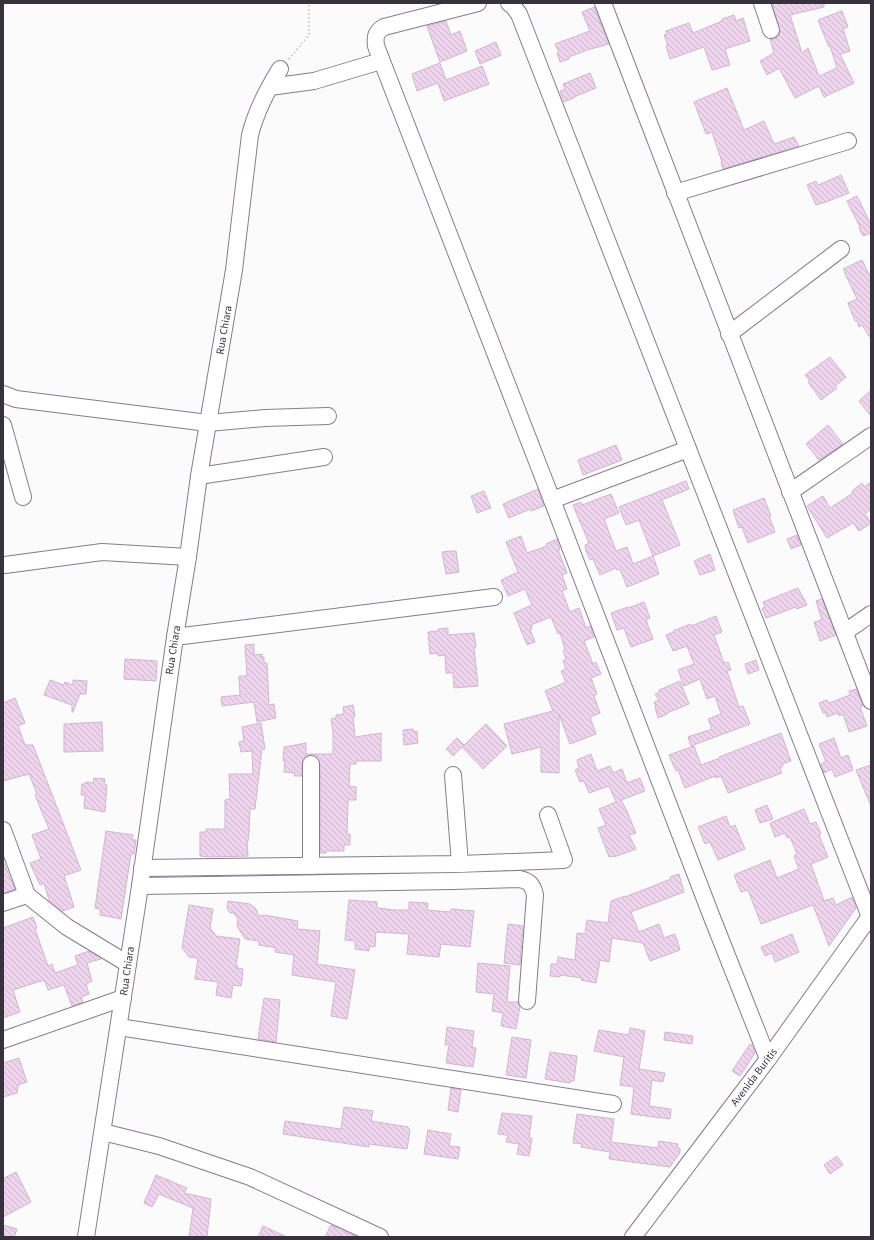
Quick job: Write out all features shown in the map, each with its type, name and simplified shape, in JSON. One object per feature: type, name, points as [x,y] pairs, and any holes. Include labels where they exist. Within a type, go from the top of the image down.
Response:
[{"type":"street","points":[[478,3],[390,25],[380,29],[375,38],[376,46],[768,1059]]},
{"type":"street","points":[[509,3],[519,14],[870,916]]},
{"type":"street","points":[[603,3],[871,701]]},
{"type":"street","points":[[762,3],[771,30]]},
{"type":"street","points":[[270,86],[314,81],[381,60]]},
{"type":"street","name":"Rua Chiara","points":[[86,1237],[140,886],[199,476],[234,270],[250,135],[254,119],[280,69]]},
{"type":"street","points":[[675,193],[848,141]]},
{"type":"street","points":[[729,334],[841,250]]},
{"type":"street","points":[[3,394],[16,399],[208,423],[265,418],[328,416]]},
{"type":"street","points":[[3,425],[23,497]]},
{"type":"street","points":[[790,492],[871,436]]},
{"type":"street","points":[[552,500],[688,450]]},
{"type":"street","points":[[199,476],[324,457]]},
{"type":"street","points":[[5,565],[102,552],[188,557]]},
{"type":"street","points":[[175,637],[494,597]]},
{"type":"street","points":[[845,632],[871,614]]},
{"type":"street","points":[[311,764],[311,866]]},
{"type":"street","points":[[453,775],[460,864]]},
{"type":"street","points":[[142,868],[460,864],[564,860],[548,815]]},
{"type":"street","points":[[3,830],[27,895],[67,927],[128,964]]},
{"type":"street","points":[[140,886],[525,880],[534,888],[535,895],[527,1000]]},
{"type":"street","points":[[3,904],[27,895]]},
{"type":"street","name":"Avenida Buritis","points":[[633,1237],[768,1059],[870,916]]},
{"type":"street","points":[[3,1040],[123,998]]},
{"type":"street","points":[[119,1027],[613,1104]]},
{"type":"street","points":[[103,1132],[159,1146],[250,1176],[380,1237]]},
{"type":"path","points":[[280,69],[309,35],[309,3]]},
{"type":"building","points":[[772,3],[824,3],[824,7],[790,15],[802,53],[808,48],[819,76],[837,68],[830,46],[829,47],[818,20],[842,11],[848,27],[843,29],[850,51],[840,54],[854,83],[824,97],[819,86],[795,98],[779,68],[767,75],[760,61],[774,53],[770,39],[778,37],[780,32]]},
{"type":"building","points":[[594,7],[609,44],[587,50],[560,62],[557,53],[559,52],[555,44],[590,31],[582,12]]},
{"type":"building","points":[[734,15],[736,21],[743,18],[750,41],[725,49],[730,65],[712,70],[704,47],[670,59],[666,46],[668,46],[664,35],[667,34],[666,31],[689,23],[693,33]]},
{"type":"building","points":[[446,21],[451,35],[460,31],[467,51],[440,62],[427,26]]},
{"type":"building","points":[[496,42],[501,55],[480,64],[475,51]]},
{"type":"building","points":[[440,63],[446,80],[482,66],[489,84],[444,101],[438,83],[417,91],[412,74]]},
{"type":"building","points":[[590,73],[596,88],[564,102],[560,91],[565,89],[563,84]]},
{"type":"building","points":[[727,88],[744,130],[764,121],[774,144],[794,137],[799,146],[723,169],[712,132],[706,134],[694,102]]},
{"type":"building","points":[[841,175],[849,193],[816,205],[807,185],[816,181],[818,185]]},
{"type":"building","points":[[857,196],[871,225],[871,233],[863,236],[847,201]]},
{"type":"building","points":[[862,260],[871,278],[871,339],[862,325],[859,327],[857,320],[855,321],[848,303],[857,299],[843,269]]},
{"type":"building","points":[[830,357],[846,377],[835,386],[837,388],[821,400],[808,382],[810,381],[805,375]]},
{"type":"building","points":[[871,390],[871,416],[859,401]]},
{"type":"building","points":[[828,425],[843,444],[819,460],[806,444]]},
{"type":"building","points":[[616,445],[622,460],[583,475],[578,460]]},
{"type":"building","points":[[686,481],[689,489],[662,500],[680,545],[653,556],[639,520],[626,525],[619,507]]},
{"type":"building","points":[[871,482],[871,509],[865,514],[871,523],[859,531],[853,523],[827,538],[807,506],[823,496],[830,508],[853,493],[852,491],[862,483],[864,487]]},
{"type":"building","points":[[538,489],[544,506],[531,511],[530,509],[509,518],[503,504]]},
{"type":"building","points":[[484,491],[491,508],[477,513],[471,496]]},
{"type":"building","points":[[611,494],[619,513],[604,519],[616,551],[627,547],[633,564],[653,556],[659,574],[627,587],[620,569],[617,570],[616,568],[600,575],[593,559],[590,560],[585,545],[589,543],[573,505],[581,502],[582,505]]},
{"type":"building","points":[[764,498],[775,532],[748,543],[742,527],[739,528],[733,510]]},
{"type":"building","points":[[797,535],[801,545],[791,549],[787,539]]},
{"type":"building","points":[[521,536],[527,553],[547,546],[546,544],[557,539],[560,550],[558,550],[567,573],[562,575],[567,589],[562,591],[570,612],[579,608],[586,628],[590,626],[594,637],[584,641],[593,664],[596,662],[601,674],[591,678],[597,694],[594,696],[600,713],[590,717],[596,734],[570,744],[559,714],[559,773],[541,772],[541,747],[512,754],[504,724],[553,711],[545,691],[566,682],[561,671],[566,669],[563,661],[566,659],[563,651],[565,649],[560,633],[558,634],[551,617],[531,625],[532,629],[530,629],[535,642],[527,645],[514,613],[532,605],[525,589],[508,596],[501,580],[518,572],[506,542]]},
{"type":"building","points":[[456,551],[459,572],[446,574],[442,552]]},
{"type":"building","points":[[710,554],[715,570],[700,575],[694,561]]},
{"type":"building","points":[[798,588],[807,605],[797,609],[796,607],[766,618],[762,608],[765,607],[763,602]]},
{"type":"building","points":[[822,599],[836,635],[820,641],[814,622],[822,620],[816,601]]},
{"type":"building","points":[[644,602],[650,618],[646,620],[653,639],[631,647],[624,628],[617,630],[611,613]]},
{"type":"building","points":[[716,616],[722,632],[714,635],[724,663],[728,662],[731,670],[727,671],[739,707],[743,706],[750,724],[691,746],[688,737],[712,729],[708,719],[721,714],[715,696],[707,699],[700,679],[684,686],[678,670],[694,664],[687,646],[673,651],[666,635],[690,624],[691,626]]},
{"type":"building","points":[[448,628],[448,635],[474,633],[478,686],[454,688],[453,673],[446,673],[445,655],[438,656],[438,653],[430,654],[428,632]]},
{"type":"building","points":[[254,644],[254,655],[262,654],[262,657],[264,657],[264,663],[267,663],[269,705],[274,704],[276,718],[257,722],[254,702],[222,706],[221,697],[240,695],[239,676],[247,676],[245,645]]},
{"type":"building","points":[[125,659],[157,661],[156,681],[124,679]]},
{"type":"building","points":[[756,660],[759,670],[748,674],[745,664]]},
{"type":"building","points":[[50,680],[64,685],[65,682],[73,685],[73,680],[87,681],[86,694],[80,694],[73,712],[72,705],[44,695]]},
{"type":"building","points":[[680,681],[689,704],[658,718],[654,702],[659,700],[655,694],[660,692],[659,690]]},
{"type":"building","points":[[856,689],[863,706],[860,707],[867,726],[849,732],[843,714],[839,716],[838,713],[827,717],[825,712],[823,713],[819,703],[827,700],[829,703],[850,695],[849,691]]},
{"type":"building","points":[[15,698],[25,723],[18,726],[25,745],[33,745],[81,870],[64,876],[74,907],[62,911],[49,900],[44,883],[40,885],[30,863],[41,859],[32,835],[49,829],[35,795],[37,794],[29,774],[3,781],[3,703]]},
{"type":"building","points":[[353,705],[355,717],[353,717],[355,737],[381,733],[381,761],[356,761],[356,764],[350,764],[349,786],[356,787],[356,800],[348,800],[347,834],[350,834],[350,845],[344,845],[344,851],[326,851],[326,853],[320,853],[319,760],[315,756],[306,756],[302,764],[302,776],[294,776],[295,773],[284,772],[284,747],[306,743],[306,754],[333,754],[333,732],[331,719],[336,718],[336,715],[344,714],[343,707]]},
{"type":"building","points":[[102,722],[103,751],[64,752],[64,724]]},
{"type":"building","points":[[261,723],[265,749],[262,749],[255,809],[250,809],[249,834],[247,841],[248,856],[200,856],[200,832],[206,832],[206,829],[225,829],[225,800],[230,799],[229,774],[253,774],[252,751],[241,752],[239,742],[244,741],[242,727]]},
{"type":"building","points":[[486,724],[507,746],[483,769],[462,747]]},
{"type":"building","points":[[413,729],[414,732],[417,731],[418,743],[404,745],[403,730]]},
{"type":"building","points":[[781,733],[791,761],[782,764],[783,766],[780,768],[782,773],[728,793],[721,776],[716,778],[715,776],[685,788],[678,770],[676,771],[669,755],[694,746],[701,765]]},
{"type":"building","points":[[457,738],[464,745],[453,756],[446,749]]},
{"type":"building","points":[[834,738],[841,758],[848,755],[853,770],[835,777],[832,769],[824,773],[821,764],[826,762],[819,744]]},
{"type":"building","points":[[591,754],[597,771],[610,766],[613,773],[622,769],[627,783],[640,778],[645,791],[621,800],[636,833],[629,835],[636,849],[614,857],[609,857],[598,828],[606,825],[599,809],[616,802],[609,786],[589,793],[584,781],[580,782],[575,770],[579,768],[577,760]]},
{"type":"building","points":[[871,765],[871,806],[856,770]]},
{"type":"building","points":[[94,778],[105,779],[104,785],[107,785],[105,812],[84,808],[85,795],[81,795],[82,784],[85,784],[86,782],[93,783]]},
{"type":"building","points":[[767,805],[773,819],[760,823],[755,810]]},
{"type":"building","points":[[804,809],[810,824],[816,822],[821,834],[819,835],[828,857],[811,864],[824,901],[833,898],[836,905],[852,897],[856,908],[829,946],[813,905],[761,924],[748,890],[741,892],[734,875],[770,860],[777,878],[799,869],[794,856],[797,854],[790,837],[787,838],[785,833],[775,837],[770,823]]},
{"type":"building","points":[[726,816],[730,827],[735,825],[745,849],[718,860],[710,842],[705,844],[698,827]]},
{"type":"building","points":[[106,831],[133,835],[132,840],[136,840],[134,854],[131,854],[121,919],[100,915],[100,909],[95,908]]},
{"type":"building","points":[[3,861],[15,889],[3,893]]},
{"type":"building","points":[[679,874],[684,892],[631,912],[639,932],[659,924],[664,938],[675,934],[680,950],[650,961],[643,943],[612,938],[609,962],[600,960],[596,983],[581,980],[582,978],[560,975],[560,977],[550,976],[551,964],[557,964],[558,957],[575,960],[577,933],[585,934],[587,920],[608,923],[611,901],[671,879],[670,877]]},
{"type":"building","points":[[349,900],[377,902],[377,908],[395,910],[409,910],[409,902],[428,903],[427,910],[450,912],[451,909],[474,911],[470,947],[441,944],[439,957],[407,954],[409,934],[376,932],[375,947],[370,946],[369,951],[355,949],[355,941],[345,940]]},
{"type":"building","points":[[228,901],[250,904],[256,909],[259,916],[264,915],[298,921],[297,929],[320,931],[317,964],[355,970],[347,1019],[331,1016],[336,982],[292,975],[294,955],[275,952],[276,948],[259,945],[259,941],[245,939],[237,926],[238,919],[234,913],[230,913],[227,908]]},
{"type":"building","points":[[189,905],[213,909],[210,928],[216,936],[240,939],[236,966],[238,966],[237,968],[243,969],[243,974],[241,986],[233,985],[231,998],[216,995],[218,982],[195,979],[198,958],[189,957],[182,948]]},
{"type":"building","points":[[33,917],[37,928],[35,929],[48,966],[52,964],[55,973],[78,965],[75,956],[89,951],[101,959],[87,963],[92,981],[86,984],[89,994],[81,997],[83,1002],[72,1006],[64,985],[48,990],[44,980],[13,990],[20,1012],[3,1018],[3,928]]},
{"type":"building","points":[[508,924],[523,926],[520,965],[504,963]]},
{"type":"building","points":[[792,934],[799,952],[775,962],[772,953],[765,956],[761,947]]},
{"type":"building","points":[[478,963],[510,966],[507,1002],[518,1002],[520,1006],[516,1029],[501,1026],[503,1013],[492,1011],[494,994],[476,992]]},
{"type":"building","points":[[264,998],[280,1000],[276,1042],[258,1039]]},
{"type":"building","points":[[447,1027],[474,1031],[472,1047],[476,1048],[473,1067],[446,1063],[449,1045],[445,1045]]},
{"type":"building","points":[[630,1028],[645,1031],[639,1069],[665,1073],[663,1082],[652,1080],[649,1106],[671,1109],[670,1119],[631,1114],[634,1087],[620,1085],[624,1057],[594,1051],[599,1030],[629,1035]]},
{"type":"building","points":[[665,1032],[693,1036],[692,1044],[664,1040]]},
{"type":"building","points":[[512,1037],[531,1040],[526,1078],[506,1075]]},
{"type":"building","points":[[750,1044],[752,1045],[755,1053],[740,1076],[732,1071]]},
{"type":"building","points":[[550,1052],[577,1056],[574,1081],[570,1081],[570,1083],[545,1079]]},
{"type":"building","points":[[19,1058],[27,1082],[18,1085],[17,1093],[3,1097],[3,1063]]},
{"type":"building","points":[[451,1088],[461,1090],[458,1112],[448,1110]]},
{"type":"building","points":[[344,1107],[373,1111],[371,1121],[408,1127],[410,1131],[407,1149],[369,1144],[369,1147],[283,1134],[285,1121],[341,1129]]},
{"type":"building","points":[[502,1113],[532,1116],[529,1138],[532,1138],[529,1156],[517,1154],[519,1144],[506,1142],[508,1135],[498,1134]]},
{"type":"building","points":[[577,1114],[614,1119],[611,1142],[658,1148],[659,1141],[678,1144],[677,1148],[680,1148],[680,1153],[670,1167],[609,1159],[610,1152],[581,1147],[582,1144],[573,1143]]},
{"type":"building","points":[[428,1130],[451,1134],[449,1146],[460,1147],[458,1159],[424,1154]]},
{"type":"building","points":[[837,1156],[843,1165],[830,1174],[824,1165]]},
{"type":"building","points":[[16,1172],[31,1202],[3,1217],[3,1179]]},
{"type":"building","points":[[156,1175],[187,1188],[184,1193],[211,1199],[207,1237],[189,1237],[193,1208],[159,1194],[152,1207],[144,1203]]},
{"type":"building","points":[[3,1225],[17,1229],[14,1237],[3,1237]]},
{"type":"building","points":[[331,1225],[357,1237],[325,1237]]},
{"type":"building","points":[[263,1226],[287,1237],[258,1237]]}]
